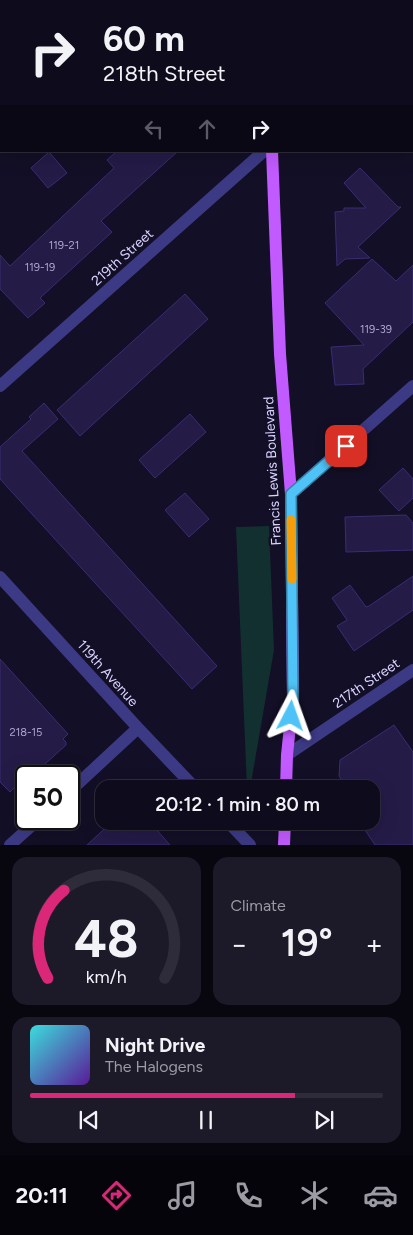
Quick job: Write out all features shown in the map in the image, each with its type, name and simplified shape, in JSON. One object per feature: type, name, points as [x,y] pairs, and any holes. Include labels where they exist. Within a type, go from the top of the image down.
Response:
[{"type":"main road","name":"Francis Lewis Boulevard","points":[[272,152],[280,354],[291,494],[293,698],[286,780]]},
{"type":"main road","points":[[284,845],[285,830]]},
{"type":"street","name":"219th Street","points":[[0,386],[263,152]]},
{"type":"street","points":[[291,494],[413,386]]},
{"type":"street","name":"119th Avenue","points":[[0,577],[187,780]]},
{"type":"street","name":"217th Street","points":[[287,755],[413,670]]},
{"type":"street","points":[[80,782],[138,728]]},
{"type":"street","points":[[10,845],[27,830]]},
{"type":"street","points":[[236,830],[250,845]]},
{"type":"green space","points":[[269,526],[274,650],[252,780],[247,780],[236,527]]},
{"type":"building","points":[[49,152],[67,173],[48,188],[31,168]]},
{"type":"building","points":[[116,152],[177,152],[101,221],[112,232],[40,298],[45,303],[28,318],[0,289],[0,255],[10,266],[114,168],[107,160]]},
{"type":"building","points":[[360,168],[398,207],[401,207],[358,247],[370,258],[345,259],[337,266],[335,212],[344,211],[344,208],[366,208],[344,183]]},
{"type":"building","points":[[372,259],[396,281],[413,265],[413,322],[363,369],[364,384],[335,385],[331,347],[364,345],[325,303]]},
{"type":"building","points":[[185,294],[208,319],[80,436],[57,410]]},
{"type":"building","points":[[44,403],[58,419],[22,451],[217,666],[192,689],[0,479],[0,447],[31,419],[29,417]]},
{"type":"building","points":[[190,414],[206,432],[155,478],[139,460]]},
{"type":"building","points":[[403,468],[413,479],[413,498],[399,511],[379,490]]},
{"type":"building","points":[[185,493],[209,519],[189,537],[165,510]]},
{"type":"building","points":[[406,515],[413,523],[413,550],[346,552],[345,517]]},
{"type":"building","points":[[413,576],[413,610],[354,651],[337,626],[347,620],[332,598],[350,585],[366,607]]},
{"type":"building","points":[[0,659],[68,734],[63,739],[66,745],[44,765],[15,765],[15,787],[10,792],[0,782]]},
{"type":"building","points":[[394,725],[413,752],[413,845],[375,845],[365,830],[380,830],[380,780],[342,780],[339,776],[340,760]]},
{"type":"building","points":[[103,830],[157,830],[170,845],[87,845]]},
{"type":"slow traffic","points":[[291,520],[292,579]]},
{"type":"route","points":[[291,716],[293,698],[291,494],[346,446]]}]
